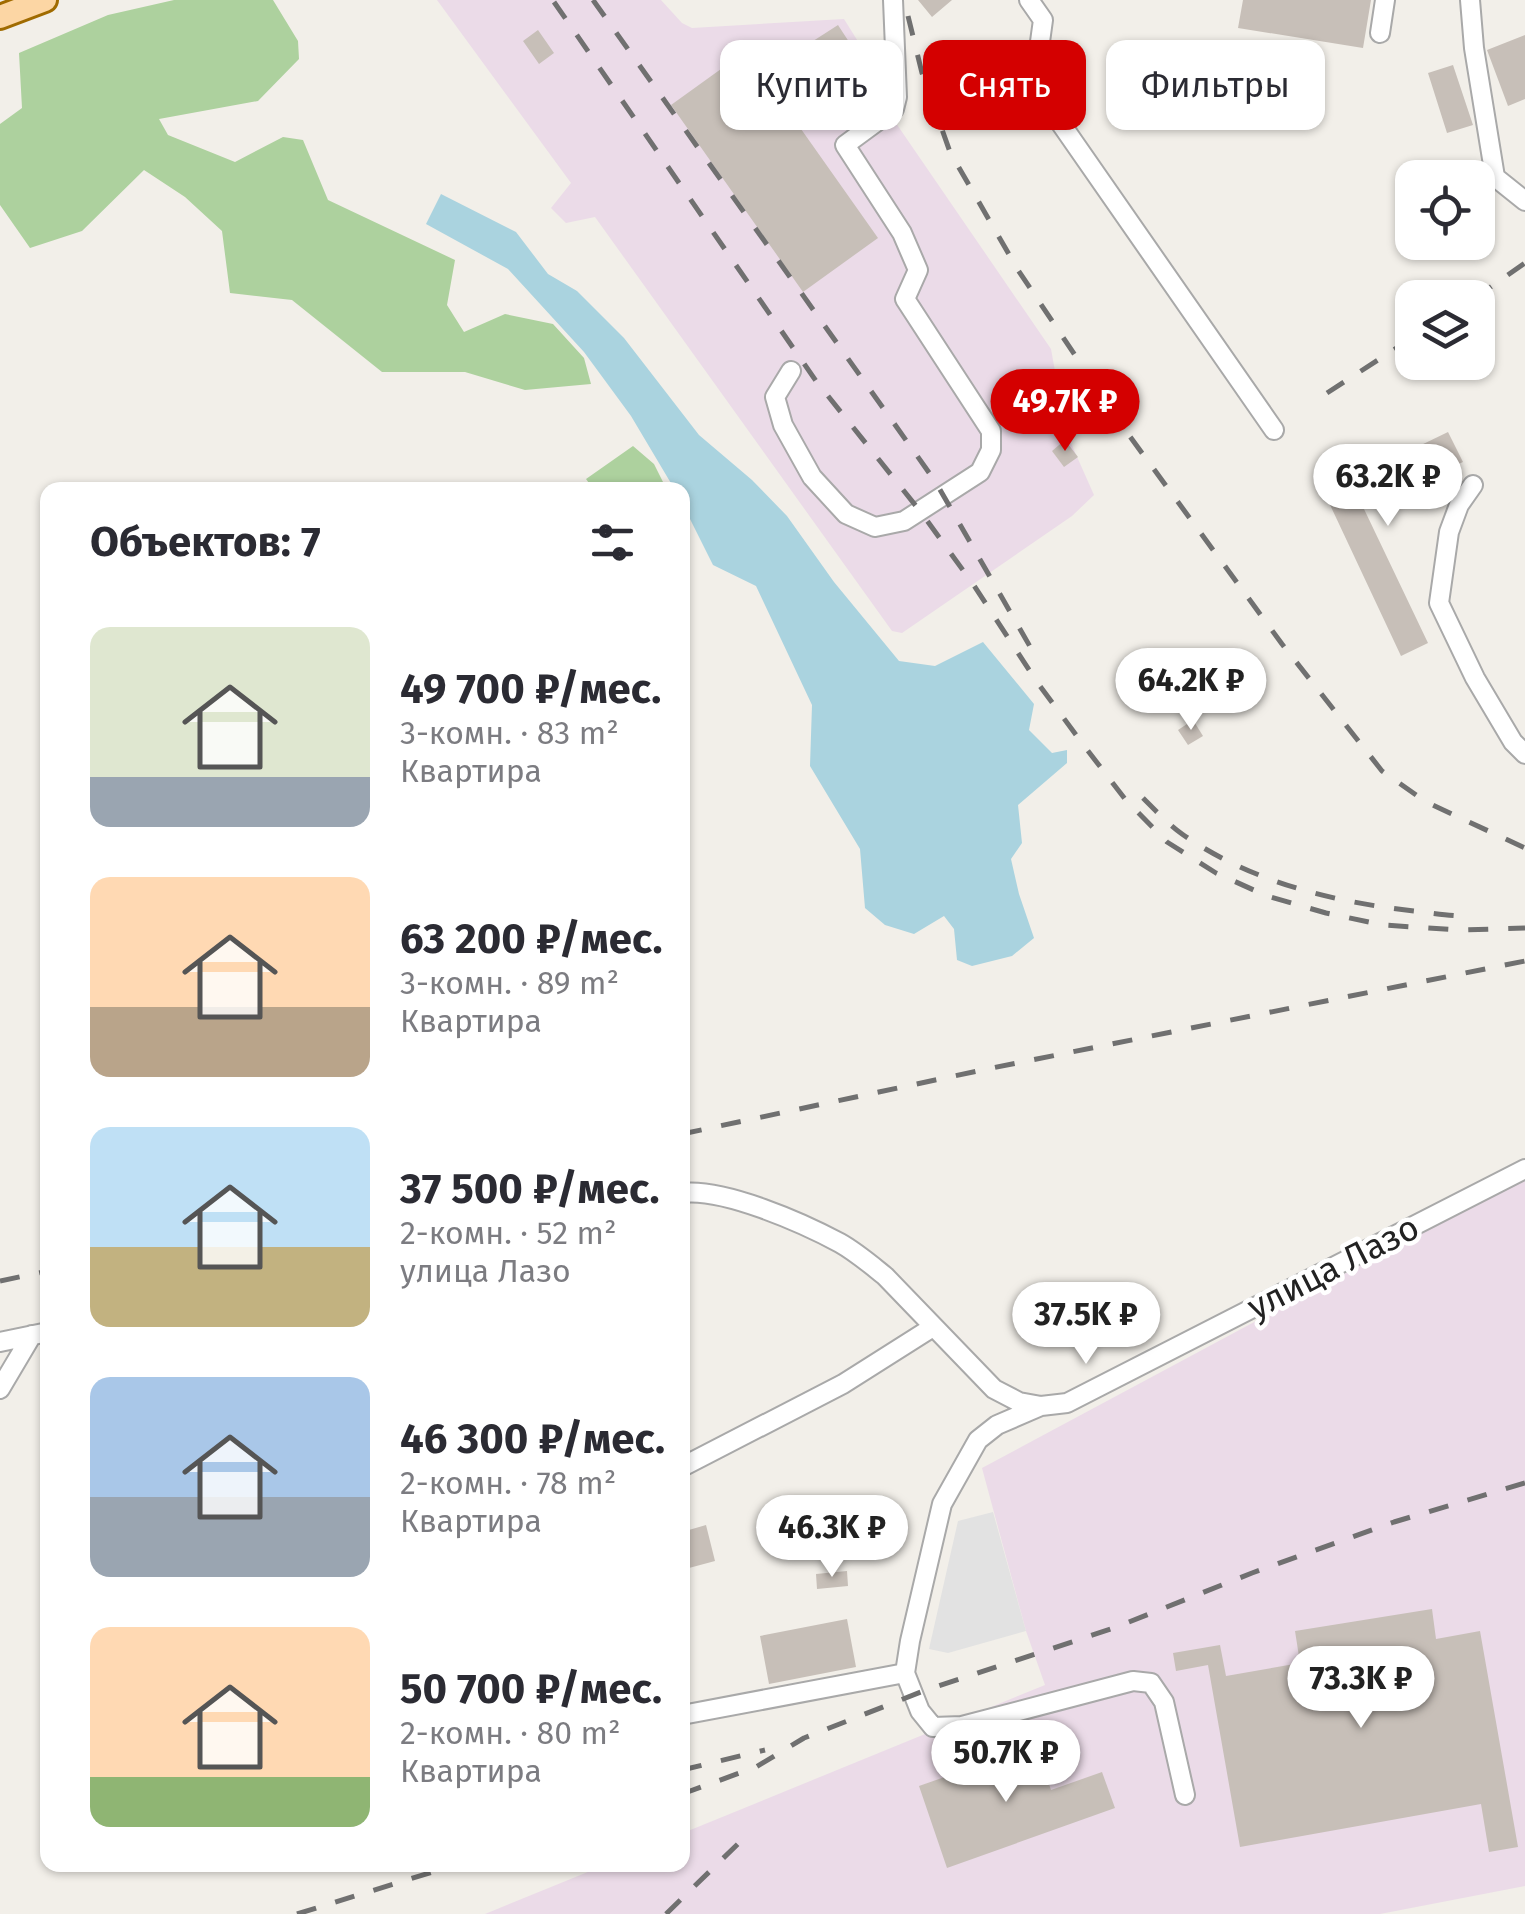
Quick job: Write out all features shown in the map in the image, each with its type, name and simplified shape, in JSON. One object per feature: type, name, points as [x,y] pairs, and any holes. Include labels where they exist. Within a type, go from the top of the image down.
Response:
[{"type":"main road","points":[[2,18],[45,0]]},
{"type":"street","points":[[791,371],[775,396],[782,425],[812,476],[846,514],[875,528],[904,521],[980,472],[991,450],[991,431],[905,299],[918,270],[902,233],[845,145],[894,108],[897,97],[892,0]]},
{"type":"street","points":[[1029,0],[1043,20],[1034,85],[1274,430]]},
{"type":"street","points":[[1380,32],[1385,0]]},
{"type":"street","points":[[1470,0],[1474,48],[1496,177],[1525,201]]},
{"type":"street","points":[[1473,485],[1459,506],[1450,532],[1439,603],[1475,678],[1513,742],[1525,754]]},
{"type":"street","name":"улица Лазо","points":[[905,1673],[942,1504],[978,1440],[997,1424],[1041,1406],[1067,1403],[1525,1169]]},
{"type":"street","points":[[690,1192],[716,1195],[804,1226],[842,1244],[884,1276],[994,1389],[1019,1402],[1041,1406]]},
{"type":"street","points":[[690,1463],[843,1384],[933,1327]]},
{"type":"street","points":[[0,1342],[40,1333]]},
{"type":"street","points":[[0,1388],[40,1333]]},
{"type":"street","points":[[690,1713],[905,1673],[912,1696],[933,1727],[962,1726],[1133,1681],[1151,1684],[1164,1702],[1185,1795]]},
{"type":"shaded area","points":[[437,0],[661,0],[692,28],[844,19],[857,40],[720,40],[720,130],[901,130],[1051,349],[1066,432],[1094,495],[1072,516],[902,633],[892,631],[595,217],[566,223],[551,208],[571,183]]},
{"type":"shaded area","points":[[1525,1177],[1525,1886],[1380,1914],[485,1914],[588,1872],[690,1872],[690,1830],[1045,1685],[1026,1631],[982,1468]]},
{"type":"shaded area","points":[[993,1512],[1026,1631],[948,1653],[929,1649],[958,1521]]},
{"type":"green space","points":[[174,0],[273,0],[298,41],[299,59],[258,101],[159,119],[168,135],[235,162],[283,137],[303,140],[328,200],[455,260],[447,305],[464,332],[505,314],[553,324],[584,358],[591,384],[525,390],[465,372],[382,372],[292,300],[230,293],[222,231],[185,197],[144,170],[82,231],[30,248],[0,205],[0,124],[22,108],[19,53],[108,15]]},
{"type":"green space","points":[[633,446],[654,464],[663,482],[588,482],[586,479]]},
{"type":"water","points":[[441,194],[516,232],[548,274],[577,291],[624,338],[699,435],[787,516],[834,582],[899,661],[935,666],[983,642],[1034,704],[1029,730],[1052,753],[1067,750],[1067,763],[1018,805],[1022,843],[1011,859],[1034,938],[1012,956],[972,966],[957,960],[954,929],[944,916],[914,934],[885,925],[865,908],[860,849],[810,766],[812,705],[756,586],[713,565],[690,519],[690,482],[670,482],[631,416],[584,352],[508,269],[426,224]]},
{"type":"building","points":[[918,0],[952,0],[932,17]]},
{"type":"building","points":[[1243,0],[1371,0],[1363,48],[1238,28]]},
{"type":"building","points":[[838,25],[848,40],[815,40]]},
{"type":"building","points":[[538,30],[554,53],[539,64],[523,41]]},
{"type":"building","points":[[1525,35],[1525,99],[1508,106],[1487,50]]},
{"type":"building","points":[[1453,65],[1473,125],[1447,133],[1428,73]]},
{"type":"building","points":[[720,70],[720,130],[802,130],[878,238],[803,292],[671,105]]},
{"type":"building","points":[[1448,432],[1463,462],[1364,509],[1428,643],[1401,656],[1324,492]]},
{"type":"building","points":[[1065,440],[1078,457],[1064,467],[1052,451]]},
{"type":"building","points":[[1193,720],[1203,736],[1188,745],[1178,730]]},
{"type":"building","points":[[706,1525],[715,1561],[690,1568],[690,1530]]},
{"type":"building","points":[[847,1571],[848,1586],[817,1589],[816,1574]]},
{"type":"building","points":[[1432,1609],[1436,1639],[1480,1631],[1518,1847],[1489,1852],[1481,1804],[1240,1847],[1208,1665],[1176,1671],[1173,1653],[1220,1645],[1226,1676],[1300,1663],[1295,1631]]},
{"type":"building","points":[[847,1619],[856,1667],[769,1684],[760,1636]]},
{"type":"building","points":[[1036,1745],[1051,1790],[1102,1772],[1115,1808],[947,1868],[919,1786]]},
{"type":"railway","points":[[593,0],[935,481],[1032,650]]},
{"type":"railway","points":[[554,2],[816,381],[920,511],[1085,747],[1125,799],[1167,842],[1216,873],[1267,896],[1326,913],[1383,925],[1460,930],[1525,928]]},
{"type":"railway","points":[[908,16],[922,73],[950,152],[1018,270],[1123,427],[1282,644],[1382,771],[1426,802],[1525,848]]},
{"type":"railway","points":[[1495,284],[1525,263]]},
{"type":"railway","points":[[1327,393],[1395,349]]},
{"type":"railway","points":[[1143,798],[1182,834],[1208,851],[1264,877],[1353,902],[1468,916]]},
{"type":"railway","points":[[690,1132],[1525,961]]},
{"type":"railway","points":[[0,1281],[40,1273]]},
{"type":"railway","points":[[690,1791],[756,1767],[804,1738],[926,1690],[1114,1628],[1394,1522],[1525,1483]]},
{"type":"railway","points":[[690,1768],[765,1750]]},
{"type":"railway","points":[[666,1914],[745,1837]]},
{"type":"railway","points":[[297,1914],[432,1872]]}]
